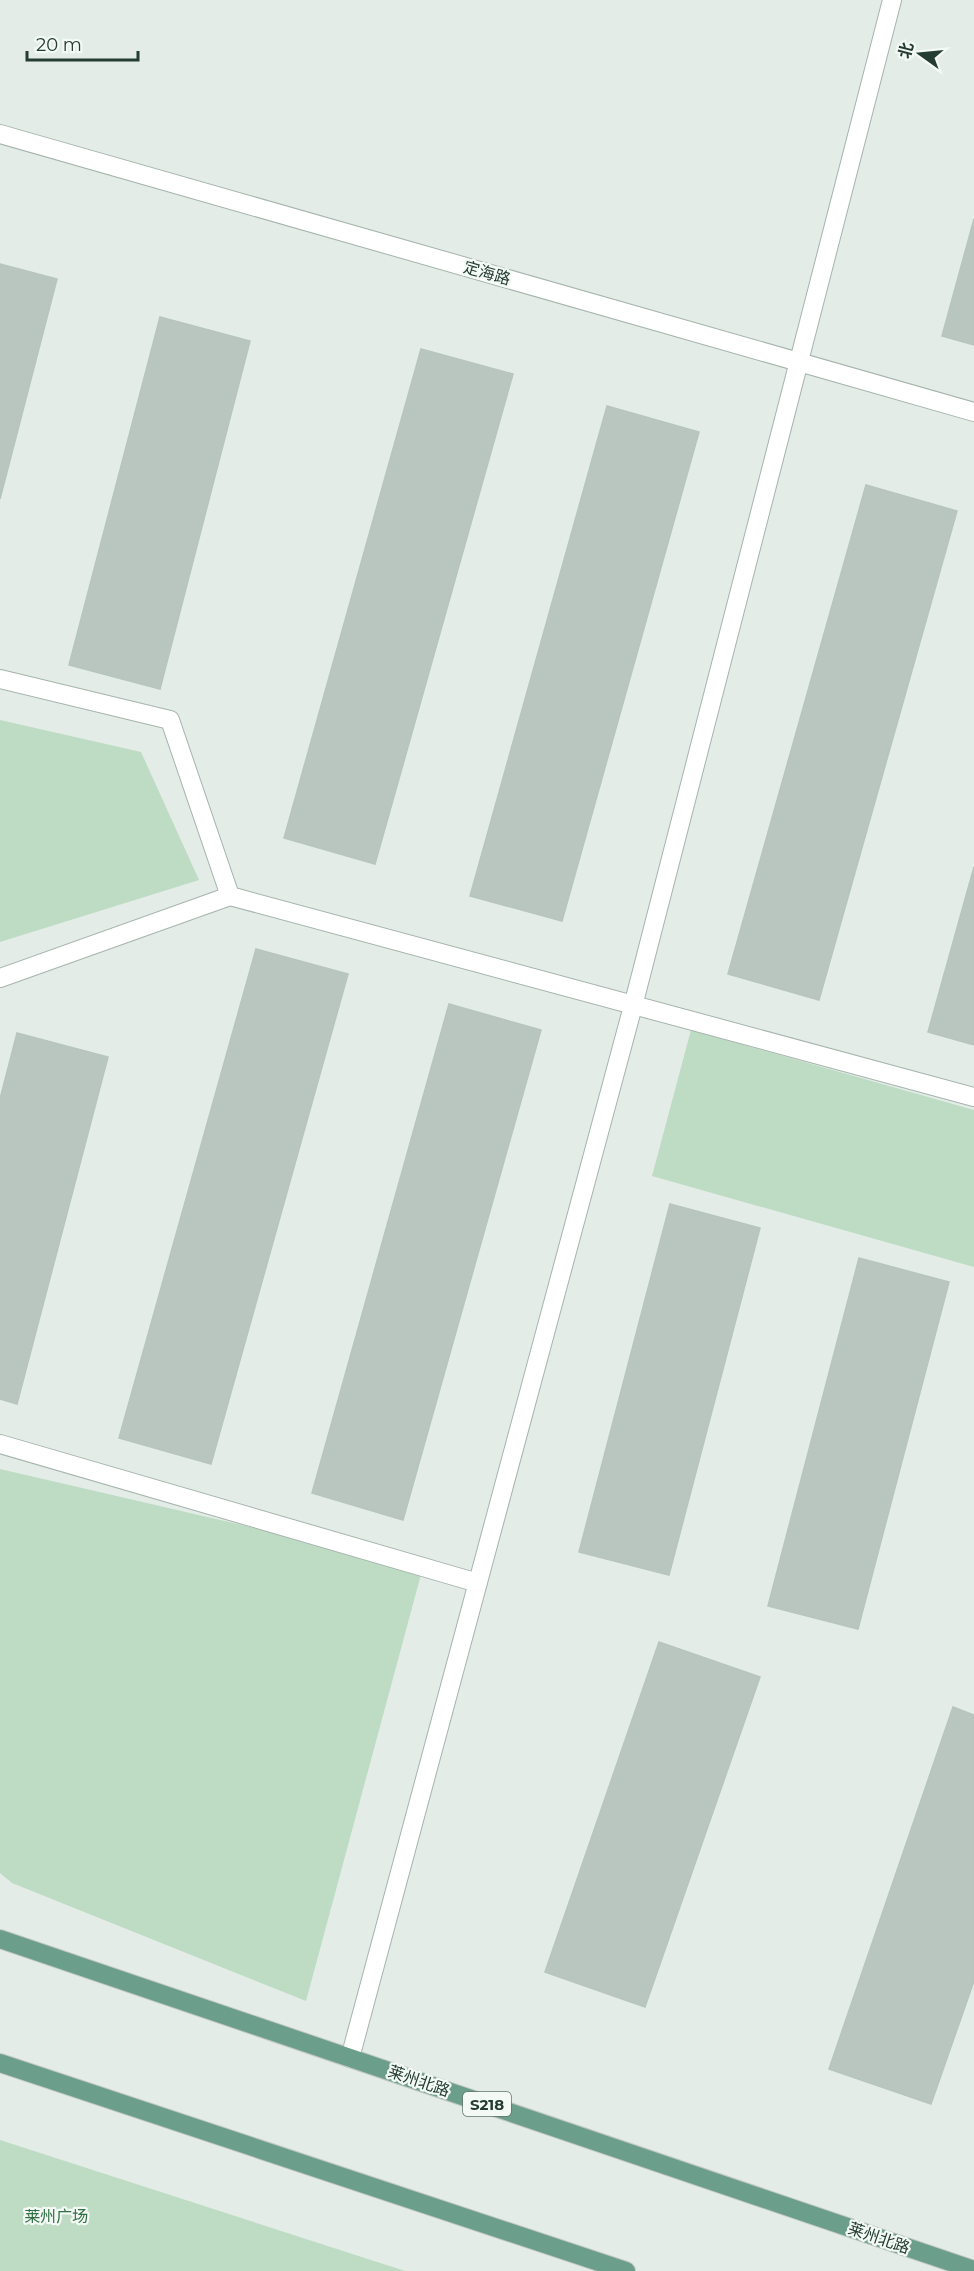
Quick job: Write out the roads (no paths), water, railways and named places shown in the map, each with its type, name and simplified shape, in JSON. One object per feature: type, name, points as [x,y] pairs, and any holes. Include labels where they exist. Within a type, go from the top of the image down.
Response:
[{"type":"main road","name":"莱州北路","points":[[0,1939],[974,2270]]},
{"type":"main road","points":[[0,2063],[626,2271]]},
{"type":"street","points":[[350,2058],[633,1006],[892,0]]},
{"type":"street","name":"定海路","points":[[0,134],[974,412]]},
{"type":"street","points":[[0,679],[170,720],[230,896]]},
{"type":"street","points":[[0,978],[230,896],[974,1097]]},
{"type":"street","points":[[0,1444],[478,1583]]},
{"type":"park label","name":"莱州广场","points":[[56,2216]]}]
